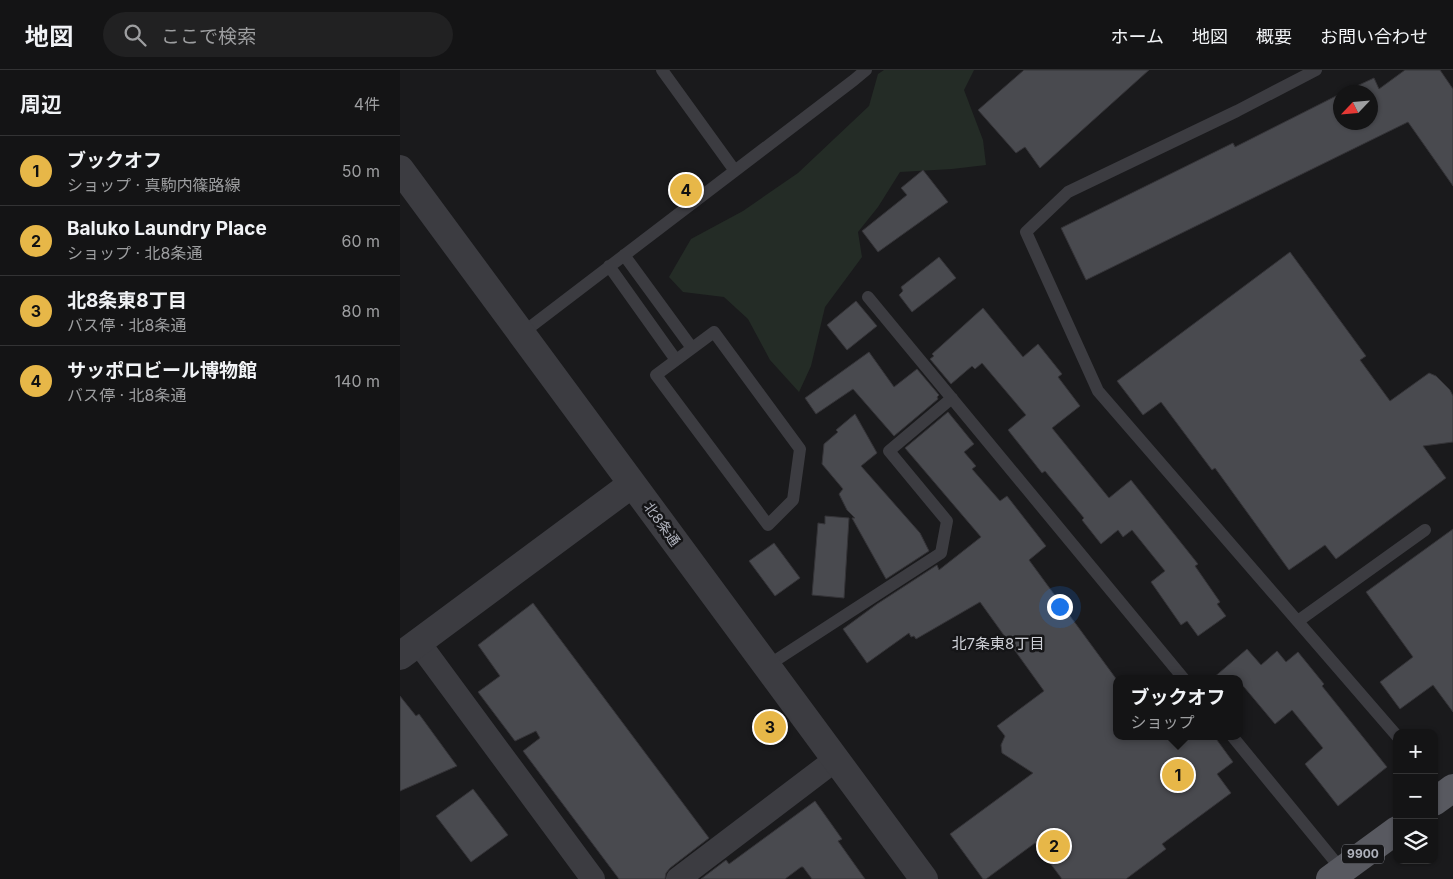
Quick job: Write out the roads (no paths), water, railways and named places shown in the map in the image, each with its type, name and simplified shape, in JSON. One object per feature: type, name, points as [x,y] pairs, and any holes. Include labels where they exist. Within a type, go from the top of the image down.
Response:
[{"type":"main road","name":"9900","points":[[1336,874],[1393,833]]},
{"type":"street","name":"北8条通","points":[[400,169],[924,879]]},
{"type":"street","points":[[593,879],[409,649],[632,484]]},
{"type":"street","points":[[678,879],[835,760]]},
{"type":"lane","points":[[662,70],[735,171]]},
{"type":"lane","points":[[521,334],[866,70]]},
{"type":"lane","points":[[1316,70],[1068,192],[1026,232],[1098,390],[1393,731]]},
{"type":"lane","points":[[624,255],[692,348]]},
{"type":"lane","points":[[609,266],[676,360]]},
{"type":"lane","points":[[868,297],[1181,675]]},
{"type":"lane","points":[[714,332],[800,449],[794,500],[768,525],[656,375],[676,360],[714,332]]},
{"type":"lane","points":[[766,666],[940,553],[947,521],[889,451],[952,398]]},
{"type":"lane","points":[[1298,622],[1425,530]]},
{"type":"lane","points":[[1235,740],[1336,874]]},
{"type":"place","name":"サッポロビール博物館","points":[[686,190]]},
{"type":"place","name":"北8条東8丁目","points":[[770,727]]},
{"type":"place","name":"ブックオフ","points":[[1178,775]]},
{"type":"place","name":"Baluko Laundry Place","points":[[1054,846]]},
{"type":"district","name":"北7条東8丁目","points":[[998,644]]}]
